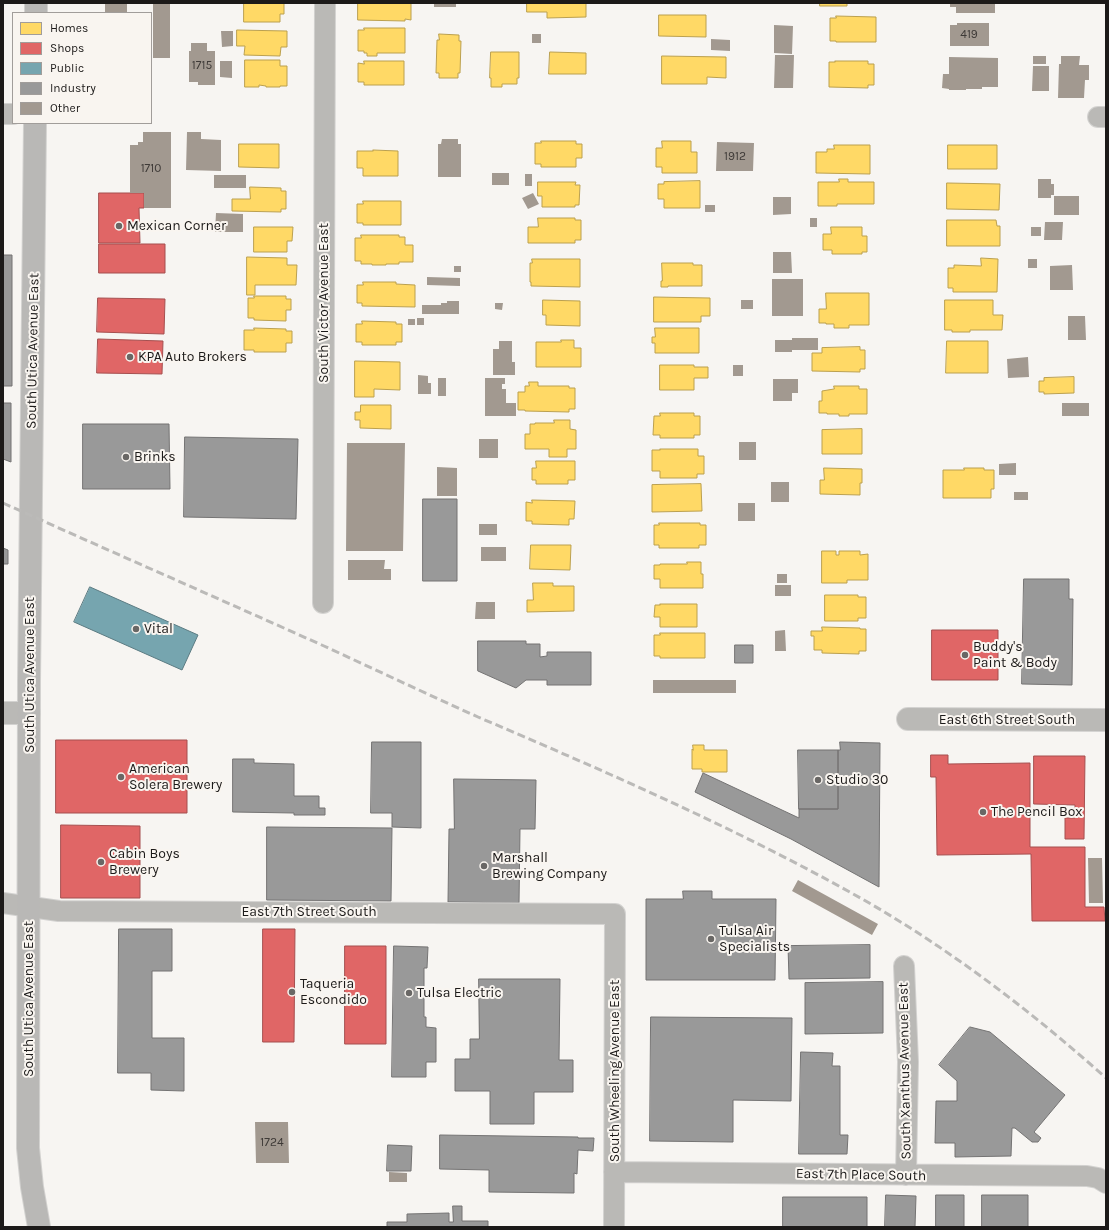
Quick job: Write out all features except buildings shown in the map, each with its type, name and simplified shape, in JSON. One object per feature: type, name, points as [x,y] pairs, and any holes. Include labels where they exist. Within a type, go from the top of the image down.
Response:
[{"type":"main road","name":"South Utica Avenue East","points":[[35,124],[29,713],[30,907],[28,1148],[32,1187],[39,1227]]},
{"type":"street","name":"South Victor Avenue East","points":[[323,603],[325,3]]},
{"type":"street","points":[[3,713],[29,713]]},
{"type":"street","name":"East 6th Street South","points":[[908,719],[1106,720]]},
{"type":"street","name":"East 7th Street South","points":[[3,904],[59,911],[615,914]]},
{"type":"street","name":"South Wheeling Avenue East","points":[[614,1227],[615,914]]},
{"type":"street","name":"South Xanthus Avenue East","points":[[904,966],[908,1062],[906,1175]]},
{"type":"street","name":"East 7th Place South","points":[[614,1172],[1087,1176],[1098,1178],[1106,1183]]},
{"type":"railway","points":[[3,503],[324,646],[478,717],[674,803],[817,874],[864,900],[928,939],[1019,1005],[1106,1078]]},
{"type":"place","name":"Mexican Corner","points":[[119,226]]},
{"type":"place","name":"KPA Auto Brokers","points":[[130,357]]},
{"type":"place","name":"Brinks","points":[[126,457]]},
{"type":"place","name":"Vital","points":[[136,629]]},
{"type":"place","name":"Buddy's Paint & Body","points":[[965,655]]},
{"type":"place","name":"American Solera Brewery","points":[[121,777]]},
{"type":"place","name":"Studio 30","points":[[818,780]]},
{"type":"place","name":"The Pencil Box","points":[[983,812]]},
{"type":"place","name":"Cabin Boys Brewery","points":[[101,862]]},
{"type":"place","name":"Marshall Brewing Company","points":[[484,866]]},
{"type":"place","name":"Tulsa Air Specialists","points":[[711,939]]},
{"type":"place","name":"Taqueria Escondido","points":[[292,992]]},
{"type":"place","name":"Tulsa Electric","points":[[409,993]]}]
